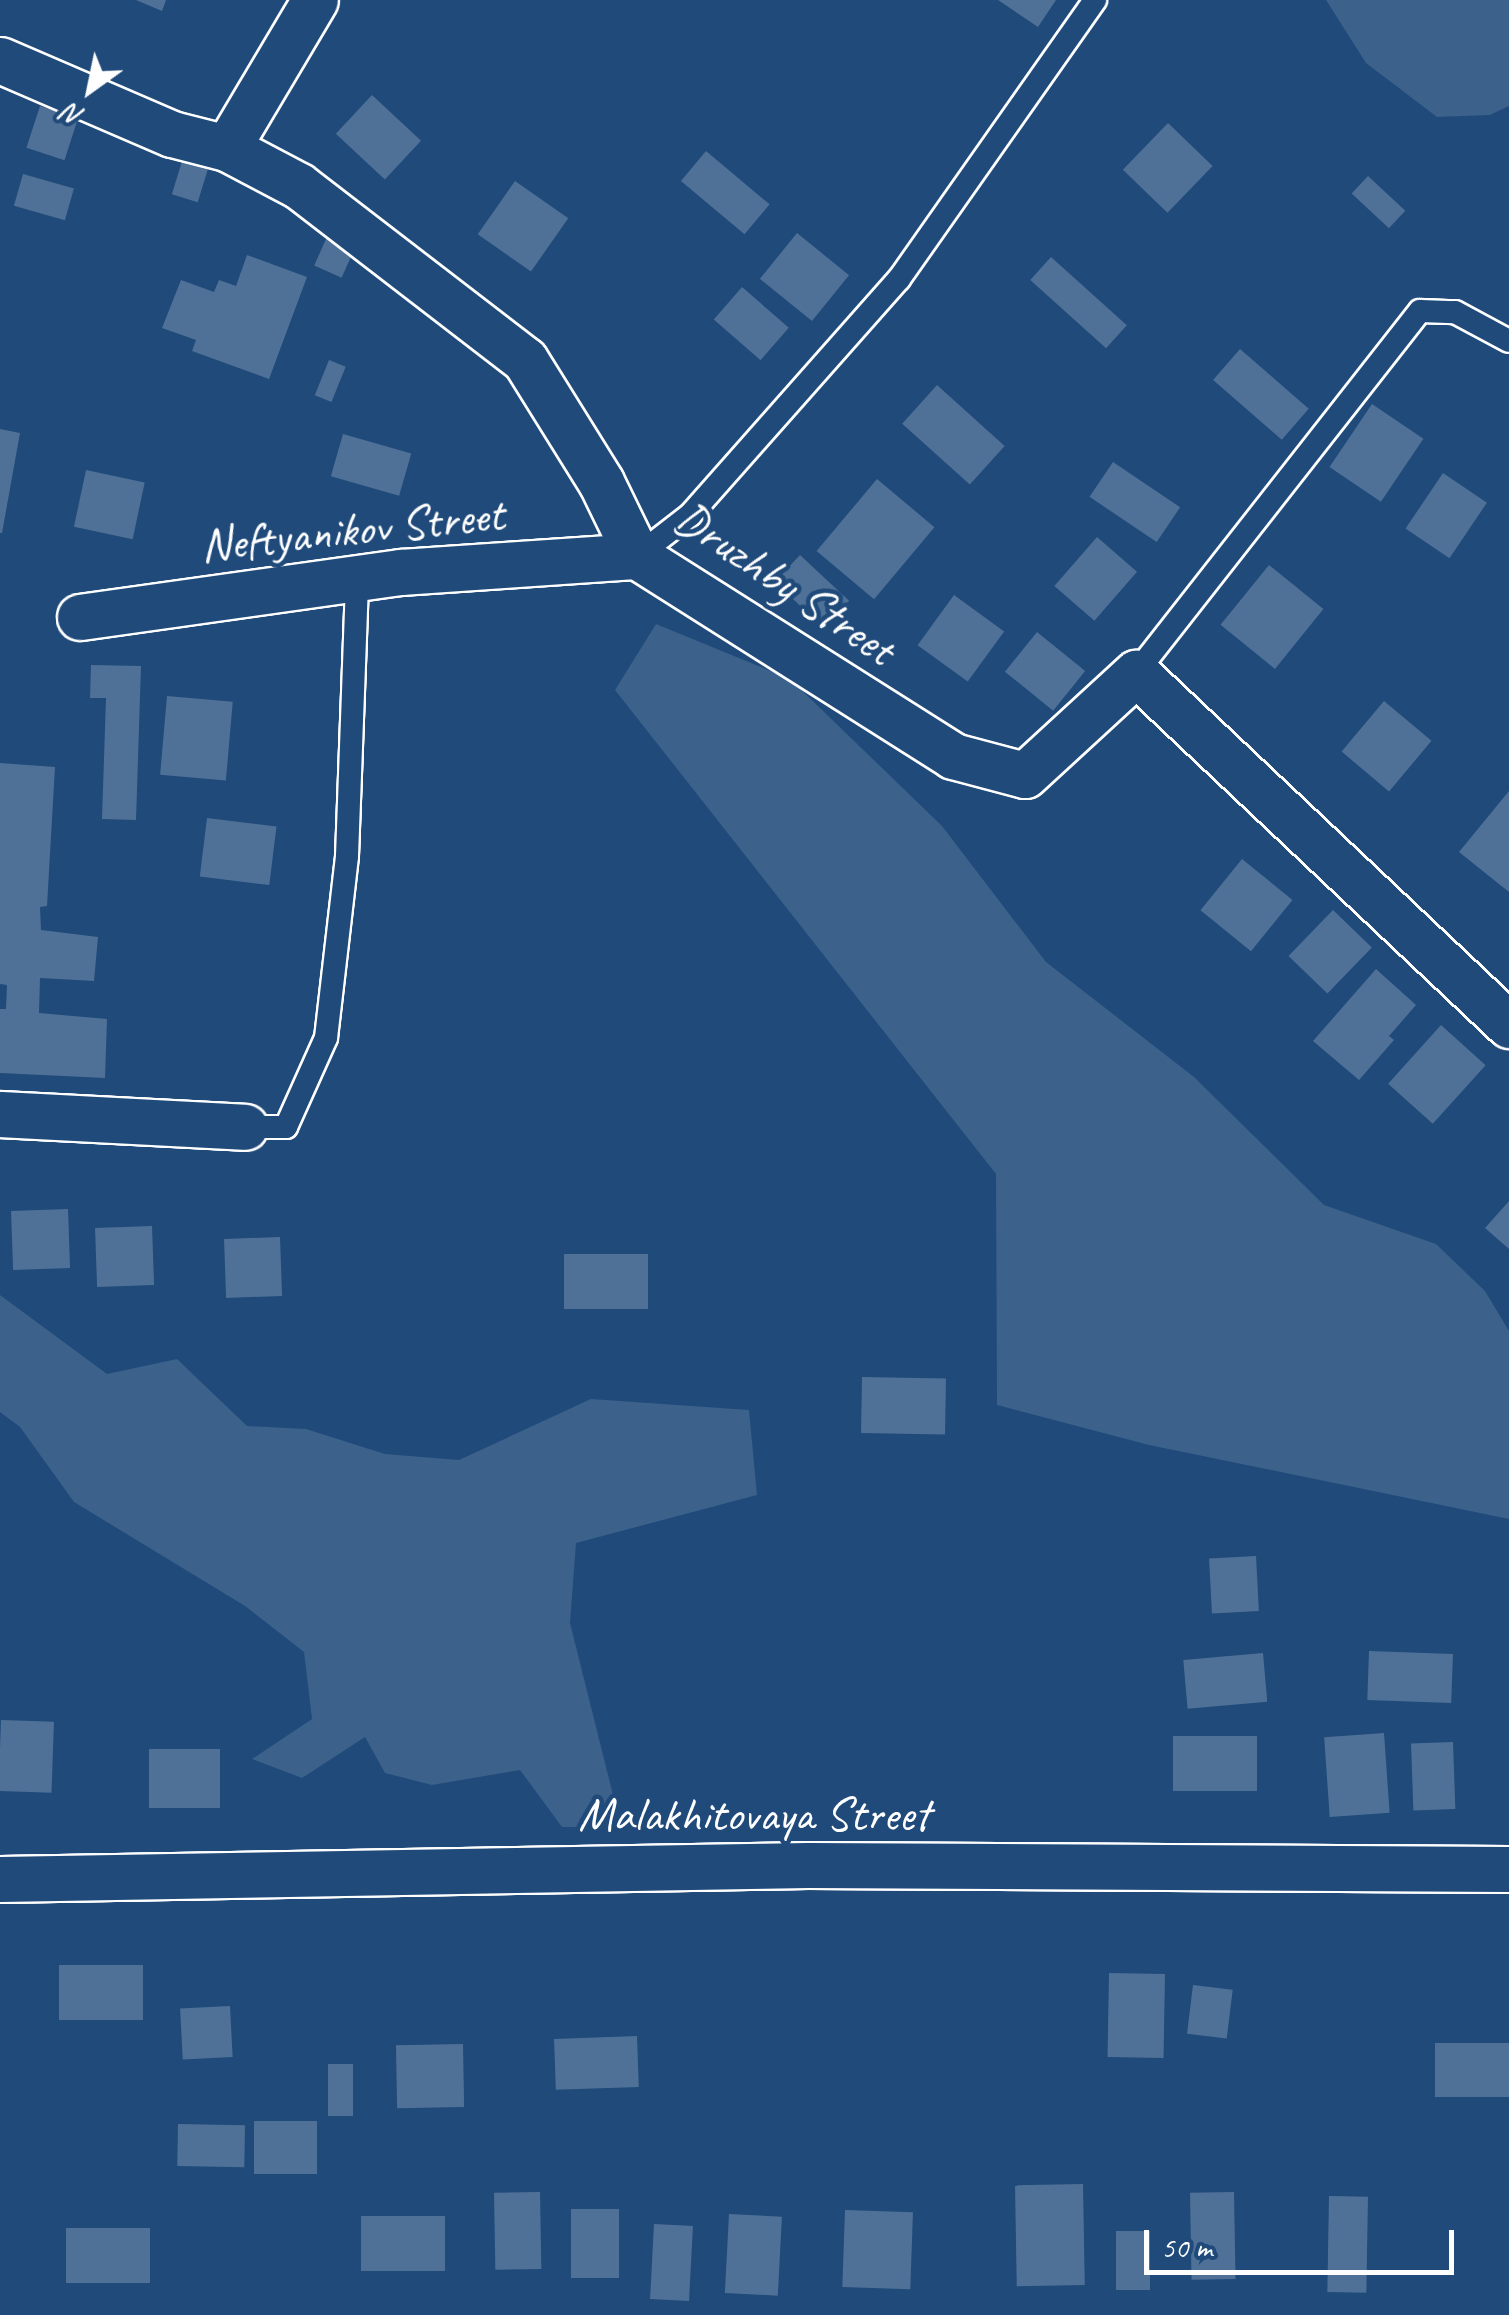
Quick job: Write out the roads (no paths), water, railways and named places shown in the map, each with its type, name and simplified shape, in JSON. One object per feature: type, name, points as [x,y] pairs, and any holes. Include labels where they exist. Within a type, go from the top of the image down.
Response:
[{"type":"street","points":[[227,148],[315,0]]},
{"type":"street","name":"Druzhby Street","points":[[0,60],[172,134],[227,148],[300,186],[525,360],[601,482],[637,556],[953,756],[1025,775],[1136,674]]},
{"type":"street","name":"Neftyanikov Street","points":[[80,617],[357,578],[637,556]]},
{"type":"street","points":[[1136,674],[1509,1025]]},
{"type":"street","points":[[0,1114],[245,1127]]},
{"type":"street","name":"Malakhitovaya Street","points":[[0,1879],[808,1865],[1509,1869]]},
{"type":"lane","points":[[637,556],[690,515],[899,279],[1094,0]]},
{"type":"lane","points":[[1136,674],[1420,311],[1455,312],[1509,341]]},
{"type":"lane","points":[[245,1127],[286,1127],[326,1038],[348,856],[357,578]]}]
